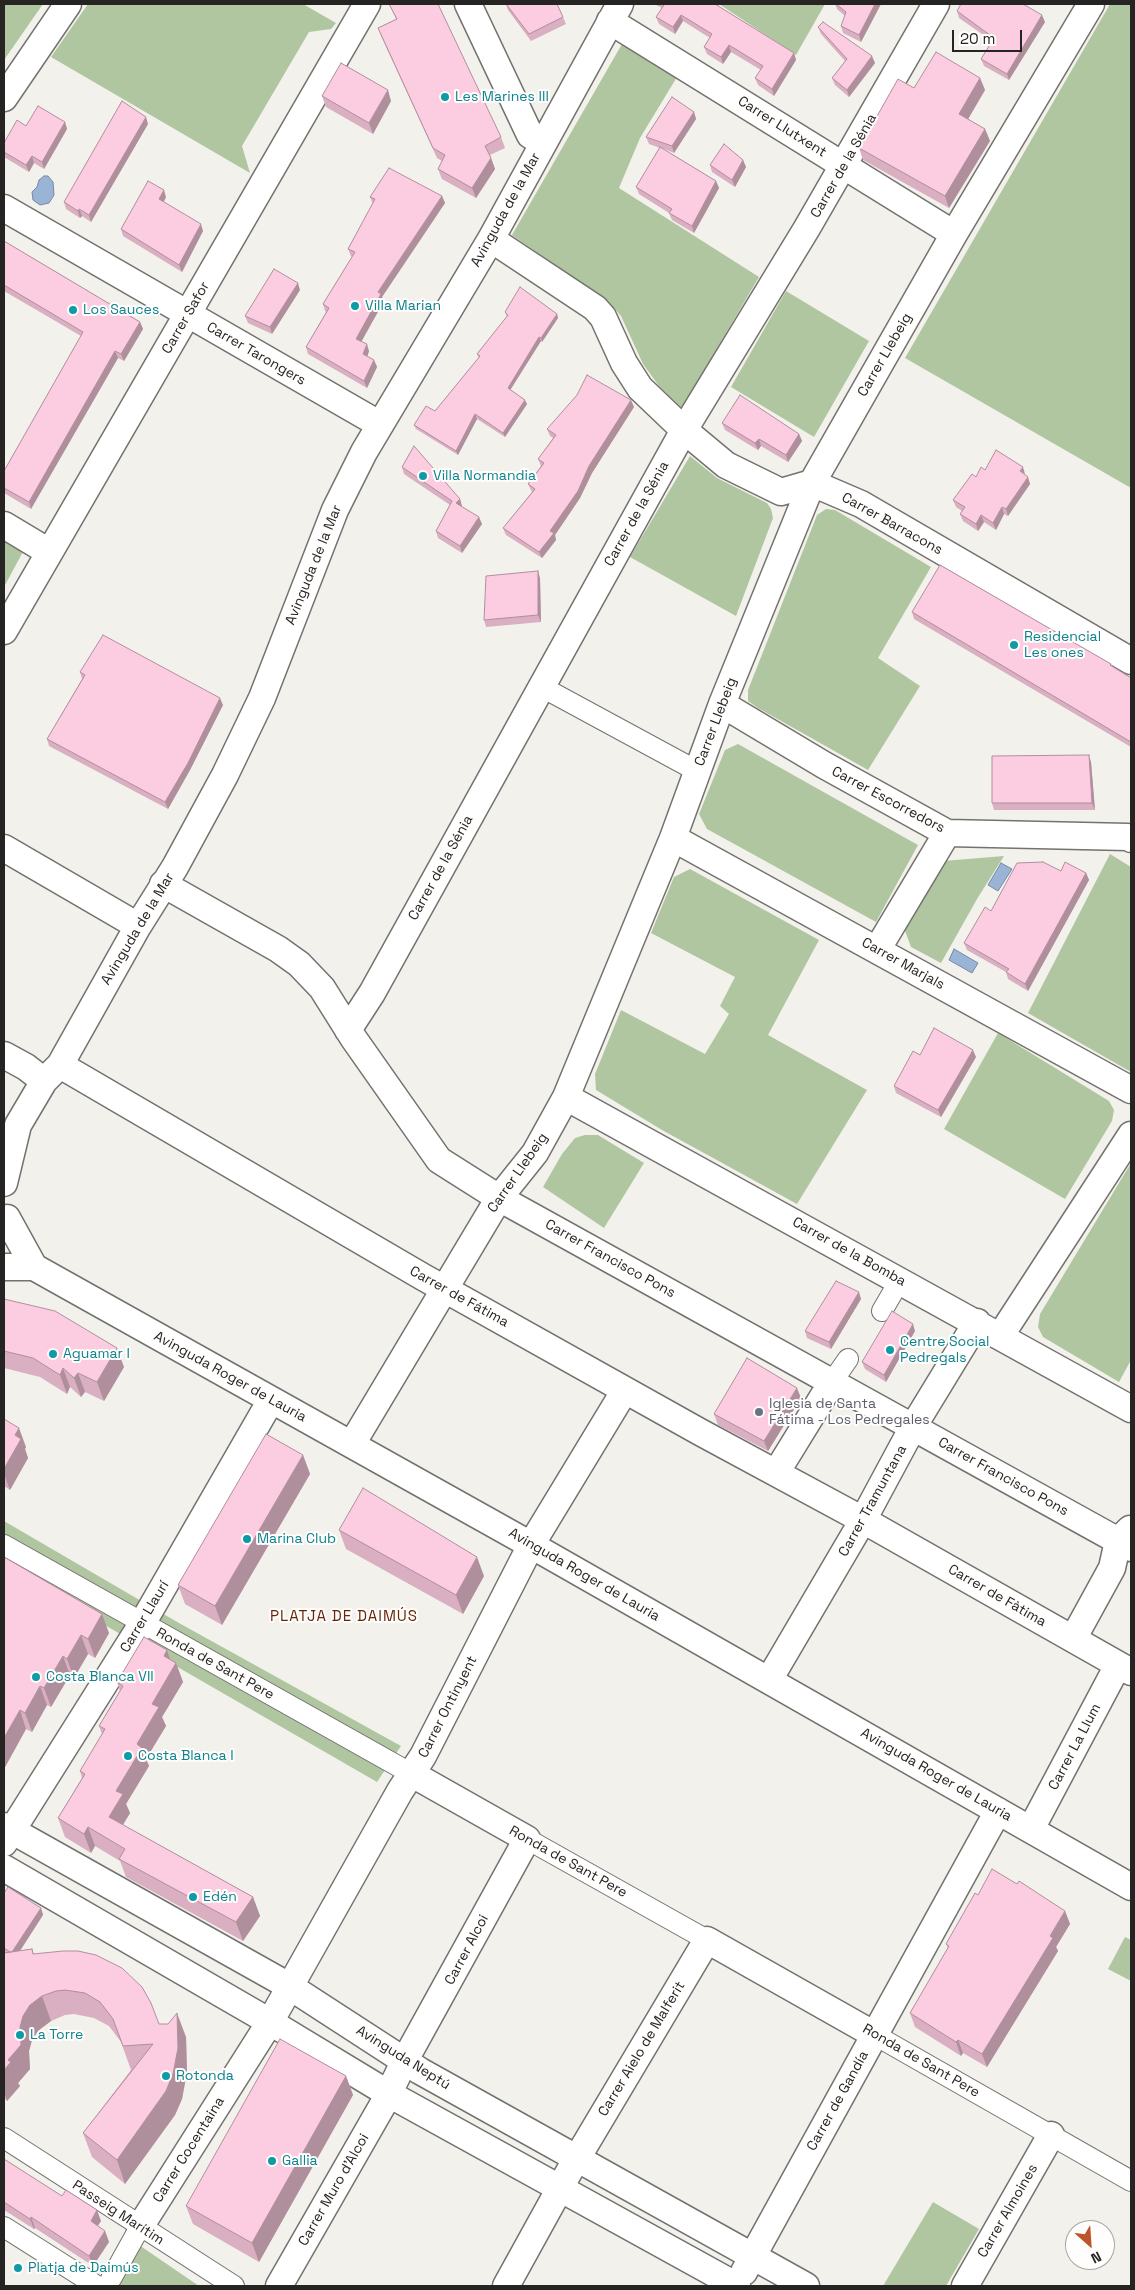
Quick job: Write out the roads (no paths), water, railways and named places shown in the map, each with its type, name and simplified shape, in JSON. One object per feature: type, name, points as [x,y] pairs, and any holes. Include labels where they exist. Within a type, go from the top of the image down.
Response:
[{"type":"street","points":[[4,98],[68,4]]},
{"type":"street","name":"Carrer Safor","points":[[4,631],[189,315],[367,4]]},
{"type":"street","points":[[468,4],[530,135],[543,143]]},
{"type":"street","name":"Carrer de la Sénia","points":[[348,1030],[372,993],[540,686],[684,430],[844,166],[936,4]]},
{"type":"street","name":"Carrer Llebeig","points":[[352,1444],[499,1198],[535,1153],[566,1097],[673,838],[722,704],[812,483],[954,234],[1091,4]]},
{"type":"street","name":"Avinguda de la Mar","points":[[4,1183],[10,1133],[52,1073],[163,884],[175,867],[225,775],[262,698],[335,510],[379,424],[491,238],[615,13]]},
{"type":"street","name":"Carrer Llutxent","points":[[615,13],[844,166],[954,234]]},
{"type":"street","name":"Carrer Tarongers","points":[[4,208],[379,424]]},
{"type":"street","points":[[491,238],[599,312],[624,362],[640,388],[684,430],[726,465],[780,492],[812,483]]},
{"type":"street","name":"Carrer Barracons","points":[[812,483],[861,504],[1131,661]]},
{"type":"street","points":[[4,525],[49,552]]},
{"type":"street","points":[[540,686],[697,771]]},
{"type":"street","name":"Carrer Escorredors","points":[[722,704],[824,765],[947,833],[1128,837],[1131,839]]},
{"type":"street","points":[[877,950],[947,833]]},
{"type":"street","name":"Carrer Marjals","points":[[673,838],[1131,1090]]},
{"type":"street","points":[[4,848],[138,926]]},
{"type":"street","name":"Carrer Francisco Pons","points":[[163,884],[278,949],[299,964],[322,988],[348,1030],[439,1160],[499,1198],[913,1427],[1127,1539]]},
{"type":"street","name":"Carrer de Fátima","points":[[4,1055],[26,1067],[52,1073],[863,1520]]},
{"type":"street","name":"Carrer de la Bomba","points":[[566,1097],[1001,1335],[1131,1409]]},
{"type":"street","points":[[1001,1335],[1131,1135]]},
{"type":"street","points":[[4,1267],[34,1266],[5,1218]]},
{"type":"street","name":"Avinguda Roger de Lauria","points":[[34,1266],[531,1545],[1131,1887]]},
{"type":"street","points":[[882,1311],[900,1280]]},
{"type":"street","name":"Carrer Tramuntana","points":[[769,1680],[863,1520],[913,1427],[977,1322]]},
{"type":"street","points":[[776,1473],[848,1359]]},
{"type":"street","name":"Carrer Ontinyent","points":[[270,2022],[400,1791],[423,1756],[531,1545],[625,1390]]},
{"type":"street","name":"Carrer Llaurí","points":[[7,1833],[142,1624],[271,1400]]},
{"type":"street","name":"Carrer de Fàtima","points":[[863,1520],[1124,1668]]},
{"type":"street","points":[[1072,1640],[1127,1539]]},
{"type":"street","name":"Ronda de Sant Pere","points":[[4,1545],[707,1940],[1131,2181]]},
{"type":"street","name":"Carrer La Llum","points":[[1031,1829],[1124,1668]]},
{"type":"street","name":"Carrer de Gandía","points":[[737,2286],[998,1811]]},
{"type":"street","name":"Avinguda Neptú","points":[[7,1833],[289,1986],[405,2060],[806,2286]]},
{"type":"street","name":"Carrer Alcoi","points":[[389,2094],[405,2060],[527,1839]]},
{"type":"street","points":[[4,1868],[270,2022],[389,2094],[737,2286]]},
{"type":"street","name":"Carrer Aielo de Malferit","points":[[506,2286],[559,2188],[707,1940]]},
{"type":"street","name":"Carrer Cocentaina","points":[[104,2283],[270,2022]]},
{"type":"street","name":"Carrer Muro d'Alcoi","points":[[279,2286],[389,2094]]},
{"type":"street","name":"Carrer Almoines","points":[[965,2286],[1051,2135]]},
{"type":"street","name":"Passeig Marítim","points":[[4,2138],[234,2286]]},
{"type":"street","points":[[4,2227],[104,2283]]},
{"type":"water","points":[[44,176],[48,176],[53,182],[54,195],[49,203],[40,205],[33,200],[32,192],[37,187],[39,180]]},
{"type":"water","points":[[1001,863],[1012,869],[998,891],[988,885]]},
{"type":"water","points":[[954,949],[978,963],[972,973],[949,960]]},
{"type":"place","name":"Les Marines III","points":[[445,97]]},
{"type":"place","name":"Villa Marian","points":[[355,306]]},
{"type":"place","name":"Los Sauces","points":[[73,310]]},
{"type":"place","name":"Villa Normandia","points":[[423,476]]},
{"type":"place","name":"Residencial Les ones","points":[[1014,645]]},
{"type":"place","name":"Centre Social Pedregals","points":[[890,1350]]},
{"type":"place","name":"Aguamar I","points":[[53,1354]]},
{"type":"place","name":"Iglesia de Santa Fátima - Los Pedregales","points":[[759,1412]]},
{"type":"place","name":"Marina Club","points":[[247,1539]]},
{"type":"place","name":"Costa Blanca VII","points":[[36,1677]]},
{"type":"place","name":"Costa Blanca I","points":[[128,1756]]},
{"type":"place","name":"Edén","points":[[193,1897]]},
{"type":"place","name":"La Torre","points":[[20,2035]]},
{"type":"place","name":"Rotonda","points":[[166,2076]]},
{"type":"place","name":"Gallia","points":[[272,2161]]},
{"type":"place","name":"Platja de Daimús","points":[[18,2268]]},
{"type":"district","name":"PLATJA DE DAIMÚS","points":[[344,1617]]}]
